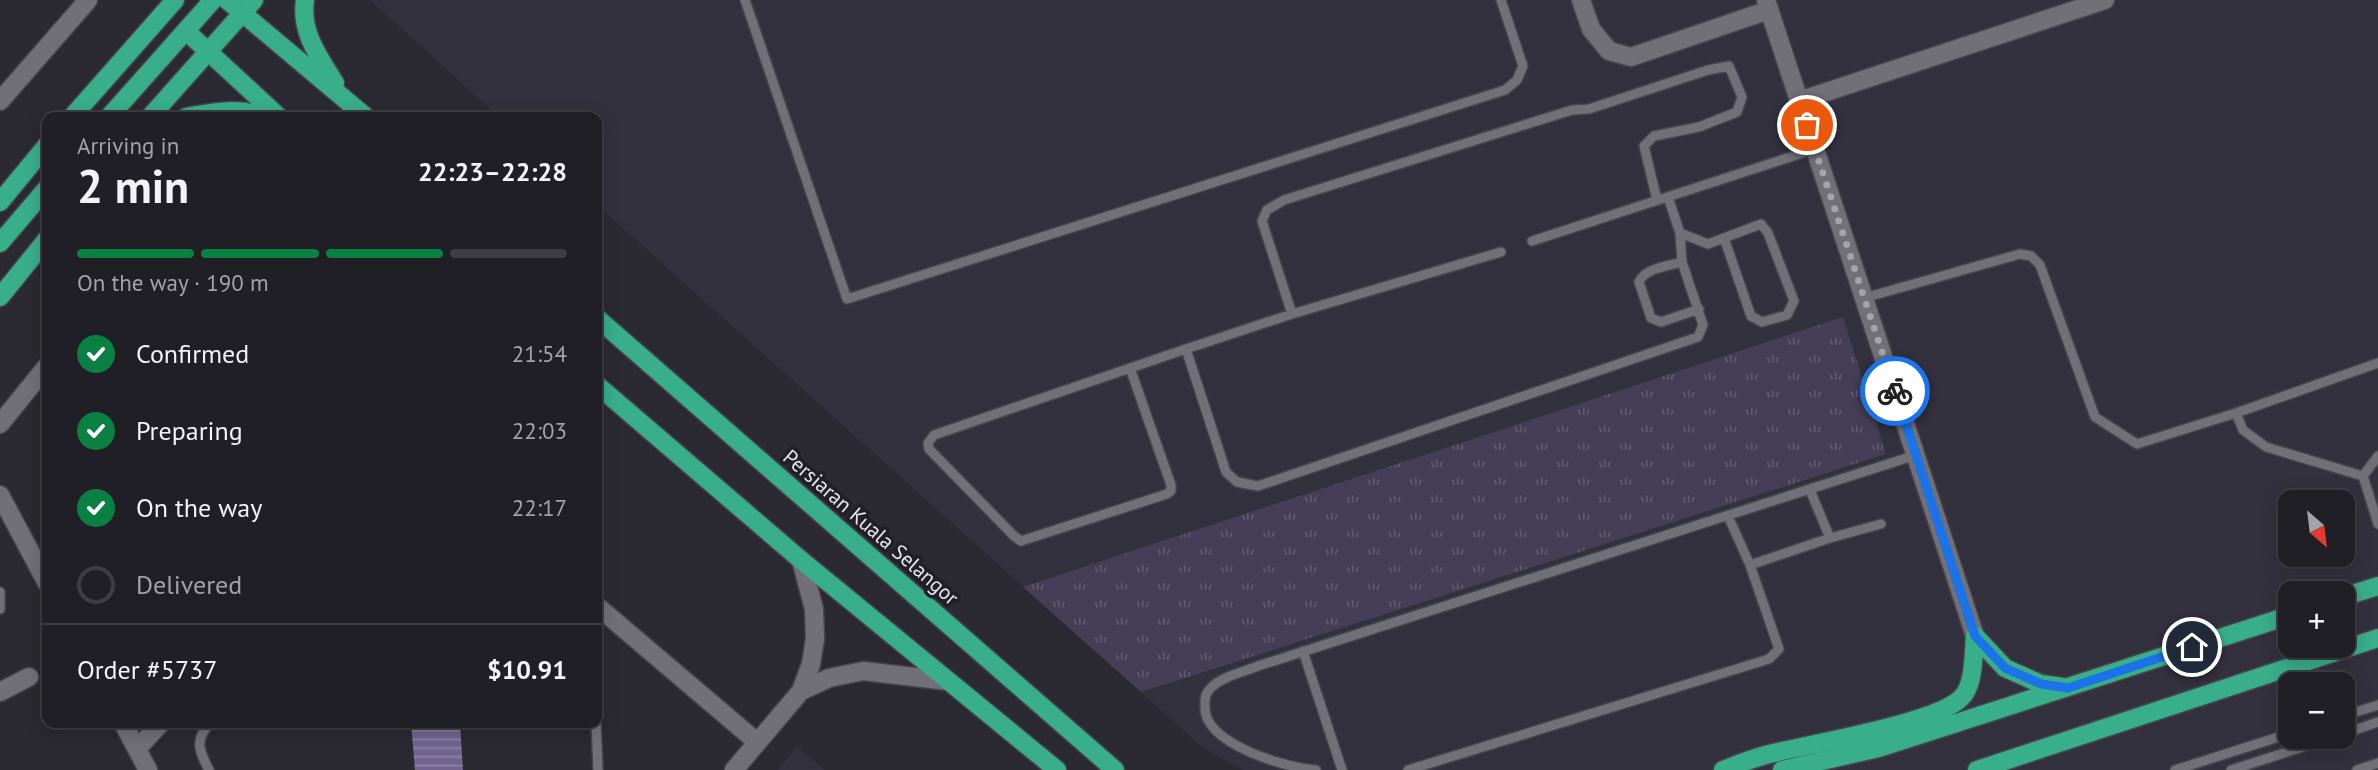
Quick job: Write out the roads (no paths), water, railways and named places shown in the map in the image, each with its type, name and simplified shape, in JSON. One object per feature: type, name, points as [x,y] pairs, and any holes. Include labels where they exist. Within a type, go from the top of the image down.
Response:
[{"type":"main road","points":[[76,112],[175,0]]},
{"type":"main road","points":[[113,112],[213,0]]},
{"type":"main road","points":[[227,0],[248,6],[360,112]]},
{"type":"main road","points":[[305,0],[309,39],[342,96]]},
{"type":"main road","points":[[154,112],[248,6]]},
{"type":"main road","points":[[186,31],[274,112]]},
{"type":"main road","points":[[212,112],[236,112]]},
{"type":"main road","points":[[0,202],[42,151]]},
{"type":"main road","points":[[0,243],[42,194]]},
{"type":"main road","points":[[0,297],[42,245]]},
{"type":"main road","name":"Persiaran Kuala Selangor","points":[[602,322],[1115,770]]},
{"type":"main road","points":[[602,388],[801,560],[1056,770]]},
{"type":"main road","points":[[2355,593],[2378,586]]},
{"type":"main road","points":[[1782,770],[1878,748],[2278,619]]},
{"type":"main road","points":[[1975,636],[2005,668],[2041,684],[2068,688]]},
{"type":"main road","points":[[1723,770],[1765,755],[1916,719],[1944,709],[1962,698],[1969,684],[1975,636]]},
{"type":"main road","points":[[1977,770],[2009,765],[2378,638]]},
{"type":"street","points":[[0,101],[6,81],[88,0]]},
{"type":"street","points":[[1581,0],[1591,29],[1609,51],[1631,57],[1768,5],[1975,636]]},
{"type":"street","points":[[1799,101],[2105,0]]},
{"type":"street","points":[[0,424],[42,372]]},
{"type":"street","points":[[0,495],[42,574]]},
{"type":"street","points":[[734,770],[801,691],[811,664],[815,639],[814,609],[801,560]]},
{"type":"street","points":[[602,610],[757,743]]},
{"type":"street","points":[[801,691],[829,678],[863,671],[948,681]]},
{"type":"street","points":[[0,692],[29,677]]},
{"type":"street","points":[[126,728],[148,770]]},
{"type":"street","points":[[137,749],[156,728]]},
{"type":"lane","points":[[745,0],[847,299],[1505,90],[1517,80],[1523,66],[1501,0]]},
{"type":"lane","points":[[1292,314],[1262,221],[1267,210],[1284,200],[1572,110],[1589,109],[1708,70],[1729,66],[1742,97],[1737,112],[1699,127],[1654,136],[1644,146],[1657,200]]},
{"type":"lane","points":[[1532,242],[1815,149]]},
{"type":"lane","points":[[1186,349],[1226,472],[1237,482],[1258,486],[1698,337],[1703,325],[1682,262],[1680,233],[1668,197]]},
{"type":"lane","points":[[1680,233],[1708,244],[1761,224],[1768,233],[1794,301],[1787,315],[1762,322],[1751,316],[1724,238]]},
{"type":"lane","points":[[1130,368],[1171,485],[1171,491],[1167,494],[1021,541],[929,449],[928,443],[934,435],[1130,368],[1186,349],[1292,314],[1501,252]]},
{"type":"lane","points":[[1864,298],[2020,254],[2031,256],[2040,265],[2095,417],[2137,444],[2236,413],[2378,363]]},
{"type":"lane","points":[[1682,262],[1640,277],[1639,282],[1651,318],[1661,322],[1699,309]]},
{"type":"lane","points":[[2236,413],[2243,430],[2266,447],[2363,476]]},
{"type":"lane","points":[[1317,770],[1285,765],[1223,738],[1205,715],[1204,698],[1210,688],[1222,680],[1303,651],[1916,455]]},
{"type":"lane","points":[[2363,476],[2378,456]]},
{"type":"lane","points":[[2363,476],[2378,524]]},
{"type":"lane","points":[[1810,490],[1830,538]]},
{"type":"lane","points":[[1408,770],[1769,659],[1779,649],[1750,565],[1728,516]]},
{"type":"lane","points":[[1750,565],[1881,524]]},
{"type":"lane","points":[[0,592],[0,609]]},
{"type":"lane","points":[[1303,651],[1342,770]]},
{"type":"lane","points":[[2355,712],[2378,705]]},
{"type":"lane","points":[[2355,730],[2378,722]]},
{"type":"lane","points":[[206,728],[201,733],[199,750],[209,770]]},
{"type":"lane","points":[[596,728],[598,770]]},
{"type":"lane","points":[[2175,770],[2278,737]]},
{"type":"lane","points":[[2231,770],[2297,749]]},
{"type":"lane","points":[[2357,770],[2378,763]]}]
